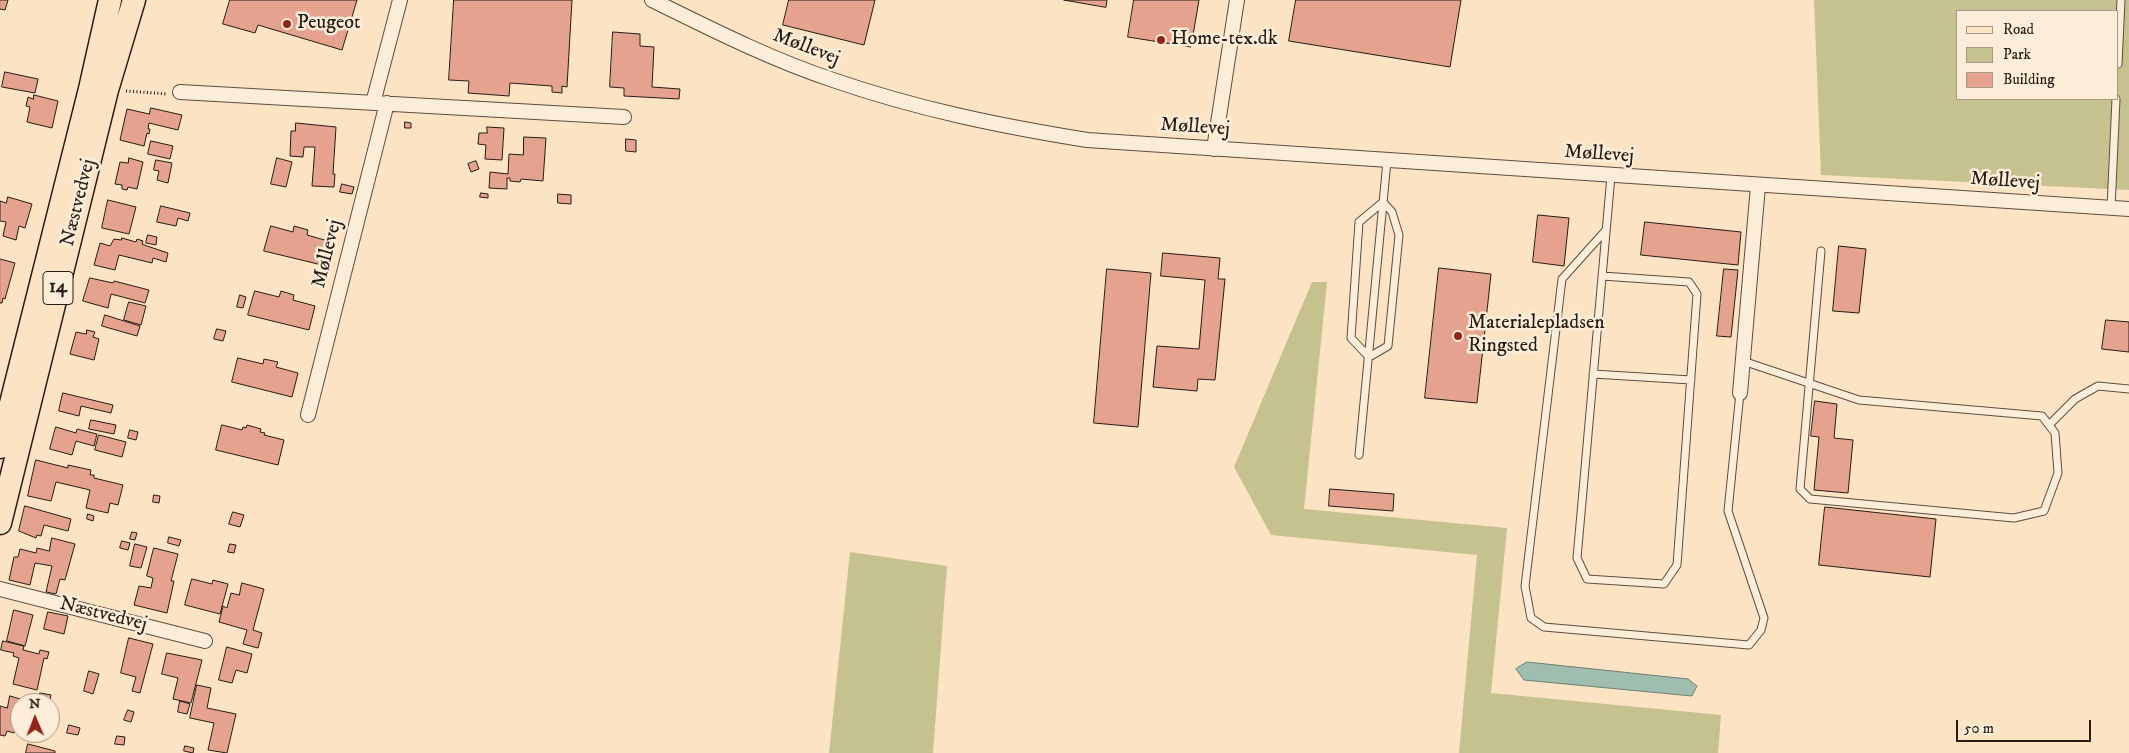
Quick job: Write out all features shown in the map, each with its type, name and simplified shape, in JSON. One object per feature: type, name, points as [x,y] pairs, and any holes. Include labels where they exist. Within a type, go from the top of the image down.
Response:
[{"type":"main road","name":"Næstvedvej","points":[[0,447],[90,89],[110,0]]},
{"type":"main road","name":"Næstvedvej","points":[[0,523],[107,90],[134,0]]},
{"type":"street","points":[[373,103],[400,0]]},
{"type":"street","name":"Møllevej","points":[[652,0],[743,45],[832,80],[918,106],[1000,126],[1088,140],[1758,186],[2129,209]]},
{"type":"street","points":[[1214,149],[1237,0]]},
{"type":"street","points":[[180,92],[624,117]]},
{"type":"street","name":"Møllevej","points":[[308,415],[387,103]]},
{"type":"street","points":[[1740,393],[1758,186]]},
{"type":"street","name":"Næstvedvej","points":[[0,589],[205,641]]},
{"type":"lane","points":[[2119,43],[2121,0]]},
{"type":"lane","points":[[2111,208],[2116,100]]},
{"type":"lane","points":[[1359,455],[1387,161]]},
{"type":"lane","points":[[1602,276],[1689,282],[1697,294],[1677,565],[1664,584],[1587,579],[1577,558],[1593,374],[1611,176]]},
{"type":"lane","points":[[1369,357],[1351,338],[1359,222],[1383,202]]},
{"type":"lane","points":[[1369,357],[1388,346],[1399,236],[1392,212],[1383,202]]},
{"type":"lane","points":[[1606,230],[1562,279],[1525,586],[1532,618],[1544,627],[1749,644],[1761,630],[1764,618],[1728,511],[1740,393]]},
{"type":"lane","points":[[1743,361],[1811,384],[1859,400],[2042,416],[2055,433],[2058,473],[2044,511],[2014,518],[1810,499],[1800,489],[1811,384],[1821,251]]},
{"type":"lane","points":[[1593,374],[1691,380]]},
{"type":"lane","points":[[2049,425],[2074,399],[2098,386],[2129,389]]},
{"type":"path","points":[[107,90],[171,94],[180,92]]},
{"type":"green space","points":[[1814,0],[2129,0],[2129,190],[1821,175]]},
{"type":"green space","points":[[1312,282],[1327,282],[1304,509],[1507,528],[1491,693],[1721,715],[1718,753],[1459,753],[1477,555],[1271,535],[1234,467]]},
{"type":"green space","points":[[850,552],[947,566],[933,753],[829,753]]},
{"type":"shaded area","points":[[1527,662],[1688,679],[1697,686],[1692,696],[1524,680],[1516,669]]},
{"type":"building","points":[[0,0],[8,0],[5,10],[0,9]]},
{"type":"building","name":"Peugeot","points":[[230,0],[357,0],[342,50],[258,25],[255,33],[223,24]]},
{"type":"building","points":[[454,0],[572,0],[567,87],[562,86],[562,93],[552,92],[552,86],[510,83],[509,96],[468,93],[469,81],[449,80]]},
{"type":"building","points":[[789,0],[875,0],[864,45],[783,25]]},
{"type":"building","points":[[1064,0],[1107,0],[1106,7]]},
{"type":"building","points":[[1134,0],[1199,0],[1191,47],[1128,37]]},
{"type":"building","points":[[1296,0],[1461,0],[1450,67],[1289,41]]},
{"type":"building","points":[[613,32],[640,34],[640,46],[654,47],[652,87],[680,89],[679,99],[624,96],[624,88],[610,87]]},
{"type":"building","points":[[5,72],[38,79],[35,93],[2,87]]},
{"type":"building","points":[[34,95],[58,101],[52,128],[27,122],[30,107],[26,106],[28,97],[33,99]]},
{"type":"building","points":[[151,108],[182,115],[178,130],[149,123],[149,134],[147,133],[144,146],[120,140],[127,109],[149,114]]},
{"type":"building","points":[[405,122],[411,123],[411,128],[405,128]]},
{"type":"building","points":[[296,123],[336,127],[334,187],[312,186],[315,147],[304,147],[303,157],[290,156],[291,131],[295,131]]},
{"type":"building","points":[[487,127],[504,128],[502,160],[485,159],[486,145],[478,144],[479,133],[487,133]]},
{"type":"building","points":[[524,137],[546,138],[543,181],[521,179],[520,182],[510,181],[510,178],[507,178],[507,189],[489,188],[490,172],[508,174],[509,154],[523,155]]},
{"type":"building","points":[[626,139],[636,140],[636,152],[626,151]]},
{"type":"building","points":[[151,141],[173,146],[170,159],[148,154]]},
{"type":"building","points":[[129,158],[143,162],[137,189],[128,187],[127,190],[122,189],[122,185],[115,184],[120,162],[128,163]]},
{"type":"building","points":[[277,158],[292,162],[286,187],[271,184]]},
{"type":"building","points":[[156,160],[172,163],[168,183],[157,180],[159,171],[154,170]]},
{"type":"building","points":[[476,161],[479,169],[471,172],[468,164]]},
{"type":"building","points":[[342,184],[354,187],[352,194],[340,192]]},
{"type":"building","points":[[481,193],[488,194],[488,198],[480,197]]},
{"type":"building","points":[[558,194],[571,195],[571,204],[558,203]]},
{"type":"building","points":[[8,197],[32,204],[25,228],[19,226],[16,240],[3,236],[6,222],[0,221],[0,201],[6,203]]},
{"type":"building","points":[[108,200],[136,207],[129,234],[102,228]]},
{"type":"building","points":[[161,206],[190,213],[188,221],[178,218],[176,226],[157,222]]},
{"type":"building","points":[[1538,215],[1569,218],[1564,266],[1533,262]]},
{"type":"building","points":[[1645,222],[1741,232],[1738,265],[1641,255]]},
{"type":"building","points":[[271,226],[293,232],[294,226],[308,230],[307,235],[328,241],[322,265],[264,251]]},
{"type":"building","points":[[148,235],[157,237],[156,245],[146,243]]},
{"type":"building","points":[[122,238],[136,242],[137,239],[143,241],[142,244],[168,253],[166,262],[153,258],[152,263],[119,255],[115,270],[94,265],[100,243],[110,246],[114,239],[121,240]]},
{"type":"building","points":[[1839,246],[1866,249],[1859,313],[1833,311]]},
{"type":"building","points":[[1163,253],[1220,258],[1218,279],[1225,279],[1215,380],[1198,379],[1197,391],[1153,387],[1157,346],[1199,349],[1205,280],[1161,276]]},
{"type":"building","points":[[0,259],[15,263],[5,299],[3,298],[2,303],[0,303]]},
{"type":"building","name":"Materialepladsen Ringsted","points":[[1439,268],[1491,274],[1477,403],[1425,398]]},
{"type":"building","points":[[1107,269],[1151,273],[1138,427],[1094,423]]},
{"type":"building","points":[[1724,269],[1738,270],[1731,337],[1717,336]]},
{"type":"building","points":[[90,278],[113,283],[114,281],[149,290],[145,303],[111,294],[108,308],[83,301]]},
{"type":"building","points":[[255,291],[279,297],[281,291],[294,295],[293,300],[315,306],[309,330],[248,315]]},
{"type":"building","points":[[240,295],[246,297],[243,308],[237,307]]},
{"type":"building","points":[[129,302],[146,306],[141,325],[124,320]]},
{"type":"building","points":[[105,315],[140,326],[137,336],[102,326]]},
{"type":"building","points":[[2106,320],[2129,322],[2129,352],[2102,349]]},
{"type":"building","points":[[217,329],[226,331],[223,341],[214,339]]},
{"type":"building","points":[[87,330],[95,332],[93,337],[99,339],[94,360],[70,354],[76,332],[86,334]]},
{"type":"building","points":[[238,358],[263,364],[264,359],[278,362],[276,367],[298,373],[292,397],[232,382]]},
{"type":"building","points":[[63,393],[113,405],[111,413],[81,406],[79,416],[59,411]]},
{"type":"building","points":[[1815,401],[1837,404],[1834,438],[1853,440],[1848,493],[1814,490],[1819,437],[1811,436]]},
{"type":"building","points":[[91,420],[116,425],[114,434],[89,429]]},
{"type":"building","points":[[222,425],[242,430],[247,425],[261,429],[260,432],[265,433],[264,435],[284,440],[278,465],[216,450]]},
{"type":"building","points":[[56,427],[76,433],[77,429],[97,434],[94,446],[76,441],[72,455],[50,449]]},
{"type":"building","points":[[130,430],[138,432],[136,440],[128,438]]},
{"type":"building","points":[[99,435],[126,442],[122,457],[95,450]]},
{"type":"building","points":[[36,460],[68,468],[68,465],[91,470],[90,475],[94,475],[94,478],[123,485],[118,505],[110,503],[108,513],[86,508],[90,490],[56,482],[51,501],[28,496]]},
{"type":"building","points":[[1330,489],[1394,494],[1393,511],[1329,506]]},
{"type":"building","points":[[154,495],[160,496],[159,503],[153,502]]},
{"type":"building","points":[[25,506],[71,519],[68,531],[44,525],[41,536],[37,535],[36,538],[19,531]]},
{"type":"building","points":[[1825,507],[1936,519],[1930,577],[1819,565]]},
{"type":"building","points":[[233,512],[244,515],[240,527],[229,524]]},
{"type":"building","points":[[88,514],[94,516],[93,521],[87,519]]},
{"type":"building","points":[[132,532],[137,533],[135,540],[130,539]]},
{"type":"building","points":[[169,537],[181,540],[179,546],[168,543]]},
{"type":"building","points":[[52,538],[75,544],[65,580],[60,579],[56,594],[46,592],[52,566],[35,563],[30,585],[9,580],[14,557],[18,557],[20,549],[36,553],[37,548],[49,551]]},
{"type":"building","points":[[122,541],[130,543],[128,550],[120,548]]},
{"type":"building","points":[[135,544],[147,547],[141,568],[130,566]]},
{"type":"building","points":[[230,544],[236,545],[234,553],[228,552]]},
{"type":"building","points":[[154,548],[178,554],[171,581],[174,581],[167,613],[134,605],[139,586],[151,588],[153,578],[147,576]]},
{"type":"building","points":[[192,579],[212,584],[213,580],[228,584],[220,614],[185,605]]},
{"type":"building","points":[[242,583],[264,589],[253,630],[262,633],[258,648],[243,644],[247,630],[219,622],[223,606],[227,608],[231,593],[239,595]]},
{"type":"building","points":[[14,610],[33,615],[25,646],[7,641]]},
{"type":"building","points":[[48,612],[68,616],[64,634],[44,629]]},
{"type":"building","points":[[129,638],[153,644],[140,693],[132,691],[136,677],[121,673]]},
{"type":"building","points":[[3,641],[24,646],[23,650],[39,654],[40,650],[49,652],[47,659],[44,658],[37,690],[13,684],[19,658],[13,656],[14,653],[1,650]]},
{"type":"building","points":[[227,647],[252,654],[247,673],[236,670],[232,683],[219,680]]},
{"type":"building","points":[[167,653],[202,660],[191,703],[173,699],[178,678],[162,674]]},
{"type":"building","points":[[89,671],[99,674],[93,694],[84,691]]},
{"type":"building","points":[[197,685],[211,688],[207,708],[236,714],[227,753],[208,750],[214,723],[190,718]]},
{"type":"building","points":[[10,696],[10,732],[7,731],[5,736],[0,735],[0,706],[7,708]]},
{"type":"building","points":[[180,701],[190,704],[187,714],[178,712]]},
{"type":"building","points":[[128,710],[134,712],[131,722],[124,720]]},
{"type":"building","points":[[69,725],[80,728],[78,735],[67,733]]},
{"type":"building","points":[[117,736],[125,737],[124,745],[115,744]]},
{"type":"building","points":[[28,744],[55,751],[55,753],[26,753]]},
{"type":"building","points":[[185,746],[194,748],[193,753],[184,751]]},
{"type":"place","name":"Peugeot","points":[[287,24]]},
{"type":"place","name":"Home-tex.dk","points":[[1161,40]]},
{"type":"place","name":"Materialepladsen Ringsted","points":[[1458,336]]}]
